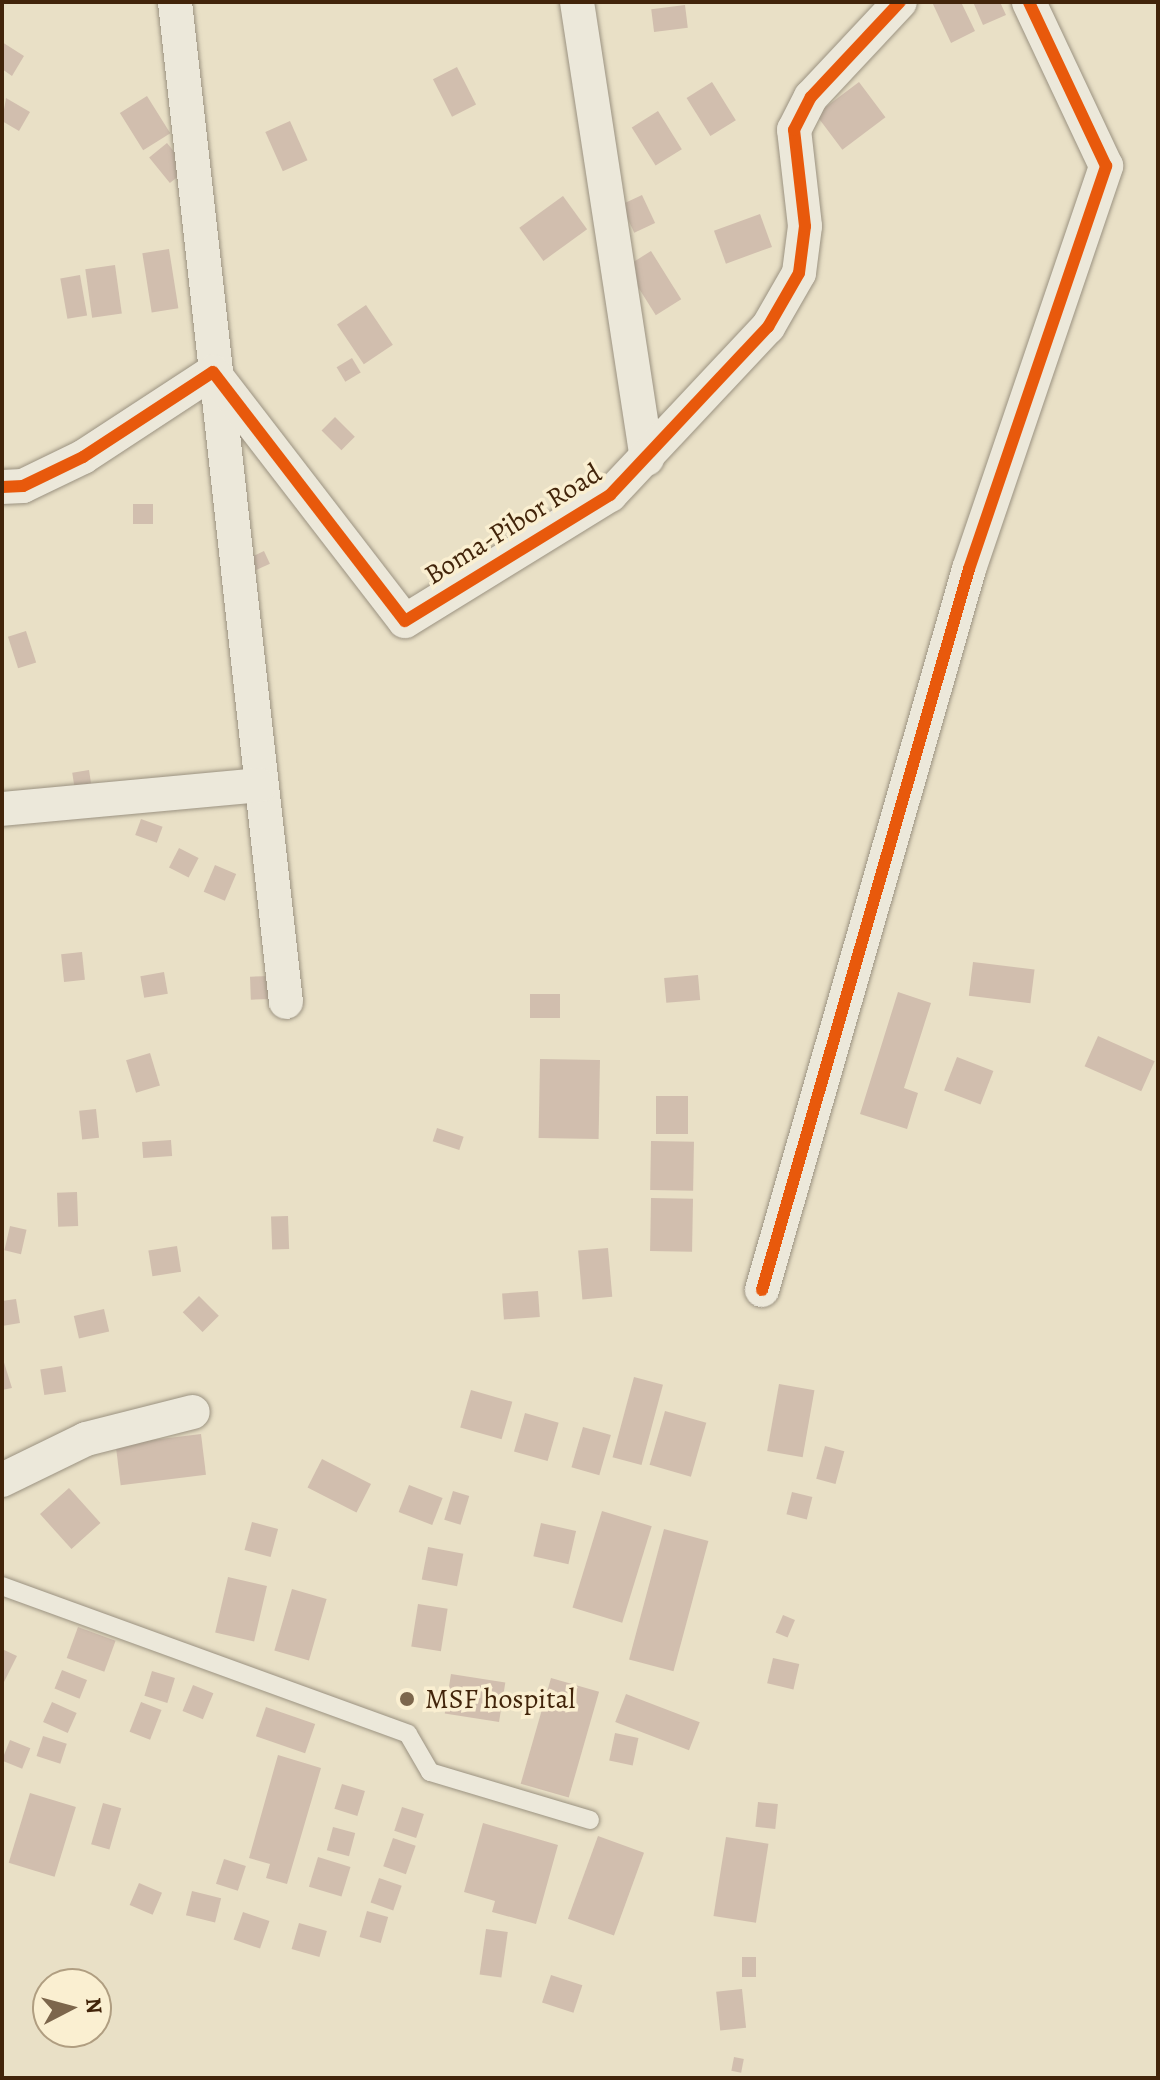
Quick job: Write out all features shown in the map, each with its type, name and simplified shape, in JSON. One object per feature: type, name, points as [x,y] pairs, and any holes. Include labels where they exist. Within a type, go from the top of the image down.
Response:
[{"type":"street","points":[[175,2],[213,372],[286,1002]]},
{"type":"street","points":[[577,2],[647,459]]},
{"type":"street","name":"Boma-Pibor Road","points":[[213,372],[405,621],[610,495],[647,459],[776,314],[799,273],[805,226],[794,130],[811,97],[900,2]]},
{"type":"street","points":[[762,1290],[969,569],[1106,166],[1029,2]]},
{"type":"street","points":[[2,487],[23,486],[83,457],[213,372]]},
{"type":"street","points":[[2,809],[260,785]]},
{"type":"street","points":[[2,1480],[86,1439],[193,1412]]},
{"type":"lane","points":[[2,1586],[408,1734],[430,1772],[590,1820]]},
{"type":"building","points":[[932,2],[961,2],[975,31],[951,43]]},
{"type":"building","points":[[973,2],[1000,2],[1006,15],[983,25]]},
{"type":"building","points":[[685,5],[688,28],[654,32],[651,9]]},
{"type":"building","points":[[2,42],[24,56],[12,76],[2,69]]},
{"type":"building","points":[[457,67],[476,104],[452,117],[433,79]]},
{"type":"building","points":[[712,82],[736,120],[710,136],[687,98]]},
{"type":"building","points":[[859,82],[885,117],[842,150],[816,114]]},
{"type":"building","points":[[147,96],[170,133],[143,150],[120,113]]},
{"type":"building","points":[[6,98],[30,112],[19,131],[2,121]]},
{"type":"building","points":[[658,111],[682,149],[656,166],[632,127]]},
{"type":"building","points":[[290,121],[307,160],[283,171],[265,132]]},
{"type":"building","points":[[167,143],[188,169],[170,183],[149,157]]},
{"type":"building","points":[[642,195],[655,223],[634,233],[621,205]]},
{"type":"building","points":[[563,196],[587,229],[543,261],[519,228]]},
{"type":"building","points":[[760,214],[772,247],[726,264],[714,231]]},
{"type":"building","points":[[169,249],[178,308],[152,312],[142,253]]},
{"type":"building","points":[[651,251],[681,299],[656,315],[626,267]]},
{"type":"building","points":[[115,265],[122,314],[92,318],[85,269]]},
{"type":"building","points":[[80,275],[87,315],[67,319],[60,278]]},
{"type":"building","points":[[366,305],[393,345],[364,364],[337,325]]},
{"type":"building","points":[[352,358],[361,373],[345,382],[337,367]]},
{"type":"building","points":[[335,417],[355,437],[341,450],[322,430]]},
{"type":"building","points":[[133,504],[153,504],[153,524],[133,524]]},
{"type":"building","points":[[264,551],[270,564],[250,573],[244,560]]},
{"type":"building","points":[[26,631],[36,662],[18,668],[8,637]]},
{"type":"building","points":[[89,770],[93,795],[76,797],[72,773]]},
{"type":"building","points":[[141,819],[163,827],[157,843],[135,835]]},
{"type":"building","points":[[179,848],[199,858],[189,878],[169,868]]},
{"type":"building","points":[[215,865],[236,874],[225,901],[204,892]]},
{"type":"building","points":[[82,952],[85,980],[64,982],[61,954]]},
{"type":"building","points":[[973,962],[1035,970],[1030,1003],[969,996]]},
{"type":"building","points":[[164,972],[168,994],[144,998],[140,976]]},
{"type":"building","points":[[698,975],[700,1000],[666,1003],[664,978]]},
{"type":"building","points":[[271,976],[272,999],[251,1000],[250,977]]},
{"type":"building","points":[[898,992],[931,1003],[904,1088],[918,1093],[907,1129],[860,1114]]},
{"type":"building","points":[[530,994],[560,994],[560,1018],[530,1018]]},
{"type":"building","points":[[1098,1036],[1155,1061],[1141,1091],[1085,1066]]},
{"type":"building","points":[[150,1053],[160,1086],[136,1093],[126,1060]]},
{"type":"building","points":[[957,1057],[993,1071],[981,1105],[944,1091]]},
{"type":"building","points":[[540,1059],[600,1060],[599,1139],[539,1138]]},
{"type":"building","points":[[656,1096],[688,1096],[688,1134],[656,1134]]},
{"type":"building","points":[[96,1109],[99,1138],[82,1140],[79,1111]]},
{"type":"building","points":[[437,1128],[464,1137],[459,1150],[433,1141]]},
{"type":"building","points":[[171,1140],[172,1156],[143,1158],[142,1142]]},
{"type":"building","points":[[651,1141],[694,1142],[693,1191],[650,1190]]},
{"type":"building","points":[[77,1192],[78,1226],[58,1227],[57,1193]]},
{"type":"building","points":[[651,1198],[693,1199],[692,1252],[650,1251]]},
{"type":"building","points":[[288,1216],[289,1249],[272,1250],[271,1217]]},
{"type":"building","points":[[10,1226],[27,1230],[21,1254],[4,1250]]},
{"type":"building","points":[[177,1246],[181,1272],[152,1276],[148,1251]]},
{"type":"building","points":[[608,1248],[612,1297],[582,1299],[578,1251]]},
{"type":"building","points":[[538,1291],[540,1317],[504,1319],[502,1294]]},
{"type":"building","points":[[199,1296],[219,1316],[203,1332],[183,1312]]},
{"type":"building","points":[[16,1299],[20,1323],[2,1326],[2,1301]]},
{"type":"building","points":[[104,1309],[109,1331],[79,1338],[74,1316]]},
{"type":"building","points":[[2,1356],[12,1388],[2,1390]]},
{"type":"building","points":[[62,1366],[66,1392],[44,1395],[40,1369]]},
{"type":"building","points":[[634,1377],[663,1385],[641,1465],[613,1457]]},
{"type":"building","points":[[779,1384],[814,1390],[803,1457],[767,1451]]},
{"type":"building","points":[[471,1390],[512,1402],[502,1439],[460,1427]]},
{"type":"building","points":[[665,1411],[706,1423],[691,1477],[650,1465]]},
{"type":"building","points":[[525,1413],[559,1423],[548,1461],[514,1451]]},
{"type":"building","points":[[583,1427],[611,1435],[599,1475],[571,1467]]},
{"type":"building","points":[[201,1434],[206,1475],[121,1485],[116,1444]]},
{"type":"building","points":[[825,1446],[844,1451],[836,1484],[816,1479]]},
{"type":"building","points":[[322,1459],[371,1484],[356,1512],[307,1488]]},
{"type":"building","points":[[409,1485],[443,1498],[432,1525],[399,1512]]},
{"type":"building","points":[[69,1488],[100,1523],[71,1549],[40,1514]]},
{"type":"building","points":[[453,1491],[469,1496],[460,1525],[444,1520]]},
{"type":"building","points":[[792,1492],[812,1497],[807,1519],[786,1514]]},
{"type":"building","points":[[602,1511],[652,1526],[622,1623],[572,1608]]},
{"type":"building","points":[[252,1522],[278,1529],[271,1557],[244,1550]]},
{"type":"building","points":[[541,1523],[576,1531],[568,1564],[533,1556]]},
{"type":"building","points":[[664,1529],[708,1541],[673,1671],[629,1659]]},
{"type":"building","points":[[428,1547],[463,1554],[457,1586],[422,1579]]},
{"type":"building","points":[[228,1577],[267,1586],[254,1642],[215,1633]]},
{"type":"building","points":[[292,1589],[327,1599],[309,1660],[274,1651]]},
{"type":"building","points":[[418,1604],[448,1609],[441,1651],[411,1646]]},
{"type":"building","points":[[783,1615],[795,1620],[788,1638],[776,1632]]},
{"type":"building","points":[[78,1627],[116,1641],[104,1672],[67,1658]]},
{"type":"building","points":[[2,1649],[17,1656],[4,1682],[2,1681]]},
{"type":"building","points":[[773,1658],[799,1664],[793,1689],[767,1683]]},
{"type":"building","points":[[62,1670],[87,1680],[80,1699],[55,1689]]},
{"type":"building","points":[[152,1671],[175,1678],[167,1703],[144,1696]]},
{"type":"building","points":[[451,1674],[505,1683],[499,1722],[445,1714]]},
{"type":"building","points":[[551,1678],[599,1692],[569,1798],[521,1784]]},
{"type":"building","points":[[193,1685],[213,1693],[203,1719],[183,1711]]},
{"type":"building","points":[[626,1694],[700,1722],[689,1750],[615,1722]]},
{"type":"building","points":[[52,1702],[77,1713],[68,1733],[43,1722]]},
{"type":"building","points":[[141,1702],[162,1710],[150,1740],[130,1732]]},
{"type":"building","points":[[266,1707],[315,1724],[305,1753],[256,1736]]},
{"type":"building","points":[[615,1733],[638,1738],[633,1765],[609,1760]]},
{"type":"building","points":[[43,1736],[67,1744],[60,1764],[37,1756]]},
{"type":"building","points":[[10,1740],[30,1748],[22,1769],[2,1760]]},
{"type":"building","points":[[278,1755],[321,1768],[287,1884],[266,1878],[270,1864],[249,1858]]},
{"type":"building","points":[[342,1784],[365,1791],[357,1816],[334,1809]]},
{"type":"building","points":[[30,1793],[76,1807],[55,1877],[9,1863]]},
{"type":"building","points":[[758,1802],[778,1804],[775,1829],[755,1827]]},
{"type":"building","points":[[103,1803],[121,1808],[109,1850],[91,1844]]},
{"type":"building","points":[[402,1807],[424,1814],[416,1838],[394,1831]]},
{"type":"building","points":[[483,1823],[558,1845],[536,1924],[492,1912],[495,1901],[464,1892]]},
{"type":"building","points":[[333,1827],[355,1833],[349,1856],[327,1850]]},
{"type":"building","points":[[598,1836],[644,1853],[614,1935],[568,1919]]},
{"type":"building","points":[[726,1837],[768,1844],[756,1923],[713,1916]]},
{"type":"building","points":[[393,1838],[416,1846],[406,1874],[383,1866]]},
{"type":"building","points":[[318,1857],[351,1867],[341,1897],[309,1887]]},
{"type":"building","points":[[224,1859],[246,1866],[238,1891],[216,1884]]},
{"type":"building","points":[[379,1878],[402,1886],[393,1910],[371,1903]]},
{"type":"building","points":[[139,1883],[162,1893],[153,1915],[130,1905]]},
{"type":"building","points":[[192,1891],[221,1898],[215,1923],[186,1915]]},
{"type":"building","points":[[367,1911],[388,1917],[381,1943],[360,1937]]},
{"type":"building","points":[[243,1912],[269,1921],[260,1949],[234,1939]]},
{"type":"building","points":[[299,1923],[327,1931],[319,1957],[292,1949]]},
{"type":"building","points":[[486,1929],[508,1932],[501,1978],[480,1975]]},
{"type":"building","points":[[742,1957],[756,1957],[756,1977],[742,1977]]},
{"type":"building","points":[[551,1975],[582,1985],[573,2013],[542,2003]]},
{"type":"building","points":[[742,1989],[746,2028],[720,2031],[716,1992]]},
{"type":"building","points":[[734,2057],[744,2059],[741,2073],[731,2071]]},
{"type":"cycle path","points":[[2,487],[23,486],[83,457],[213,372],[405,621],[610,495],[768,327],[799,273],[805,226],[794,130],[811,97],[900,2]]},
{"type":"cycle path","points":[[762,1290],[969,569],[1106,166],[1029,2]]},
{"type":"place","name":"MSF hospital","points":[[407,1699]]}]
